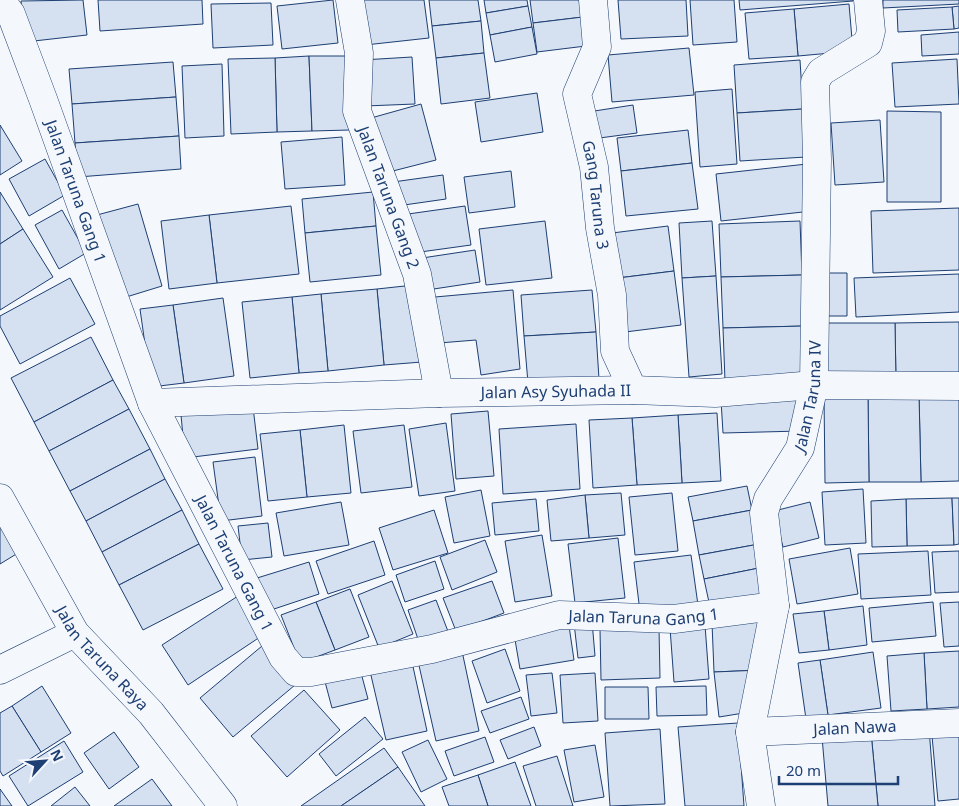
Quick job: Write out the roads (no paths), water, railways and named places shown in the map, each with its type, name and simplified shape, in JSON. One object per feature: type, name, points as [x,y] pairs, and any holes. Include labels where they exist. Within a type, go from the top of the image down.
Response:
[{"type":"street","name":"Jalan Taruna Gang 1","points":[[1,0],[14,22],[152,403],[283,657],[296,672],[311,672],[432,649],[559,615],[674,619],[774,606]]},
{"type":"street","name":"Jalan Taruna Gang 2","points":[[350,0],[358,53],[357,111],[417,274],[439,393]]},
{"type":"street","name":"Gang Taruna 3","points":[[593,0],[597,47],[577,94],[594,167],[600,228],[612,295],[615,351],[633,390]]},
{"type":"street","name":"Jalan Taruna IV","points":[[761,806],[750,732],[774,606],[764,513],[768,499],[800,448],[814,385],[817,159],[815,82],[821,72],[868,43],[871,31],[868,0]]},
{"type":"street","name":"Jalan Asy Syuhada II","points":[[152,403],[439,393],[633,390],[715,393],[814,385],[959,386]]},
{"type":"street","name":"Jalan Taruna Raya","points":[[0,498],[75,633],[151,713],[223,806]]},
{"type":"street","points":[[0,670],[75,633]]},
{"type":"street","name":"Jalan Nawa","points":[[750,732],[959,723]]}]
